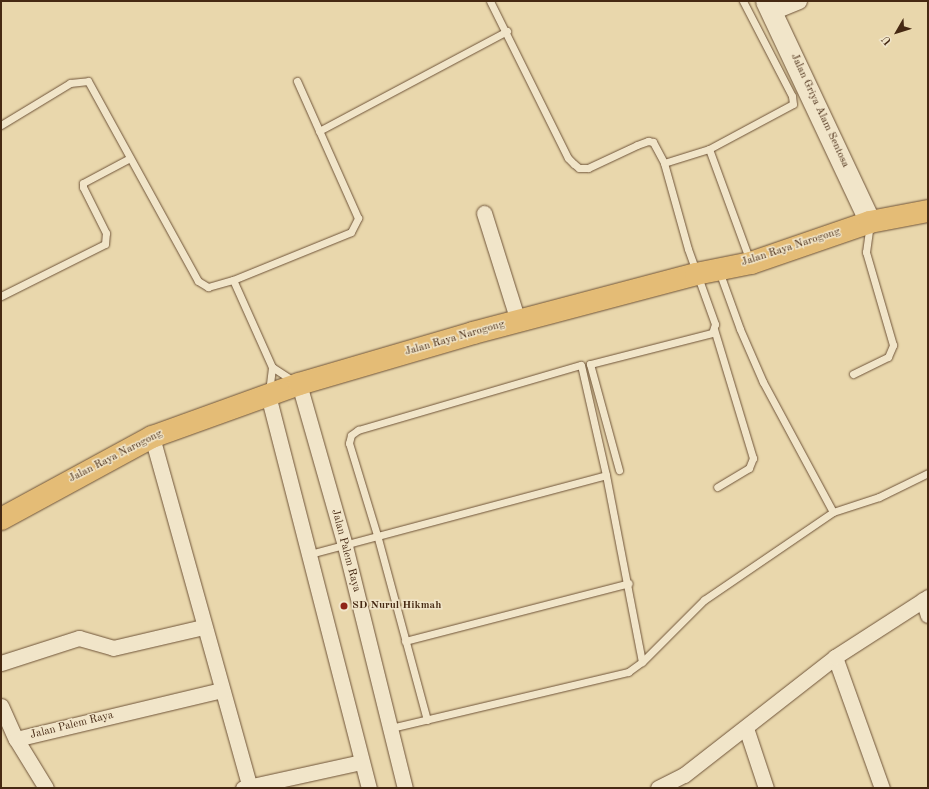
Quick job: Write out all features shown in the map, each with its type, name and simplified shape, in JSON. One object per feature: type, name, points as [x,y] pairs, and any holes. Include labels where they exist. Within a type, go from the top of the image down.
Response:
[{"type":"main road","name":"Jalan Raya Narogong","points":[[1,519],[152,436],[299,384],[518,322],[696,274],[750,263],[870,222],[928,211]]},
{"type":"street","points":[[769,7],[799,1]]},
{"type":"street","name":"Jalan Griya Alam Sentosa","points":[[769,7],[870,222]]},
{"type":"street","points":[[484,213],[518,322]]},
{"type":"street","name":"Jalan Palem Raya","points":[[299,384],[345,546],[392,728],[404,788]]},
{"type":"street","points":[[268,395],[369,788]]},
{"type":"street","points":[[152,436],[248,788],[362,762]]},
{"type":"street","points":[[658,788],[684,775],[835,657],[925,598],[928,615]]},
{"type":"street","points":[[1,663],[79,638],[113,648],[203,627]]},
{"type":"street","points":[[835,657],[882,788]]},
{"type":"street","name":"Jalan Palem Raya","points":[[16,739],[222,690]]},
{"type":"street","name":"Jalan Palem Raya","points":[[1,706],[16,739],[46,788]]},
{"type":"street","points":[[746,728],[766,788]]},
{"type":"lane","points":[[490,1],[507,31],[568,158],[574,164],[579,168],[588,168],[648,141],[654,142],[664,163],[696,274],[753,458],[749,468],[717,487]]},
{"type":"lane","points":[[664,163],[709,148],[793,104],[792,96],[742,1]]},
{"type":"lane","points":[[319,131],[507,31]]},
{"type":"lane","points":[[1,125],[70,83],[88,81],[198,281],[208,287],[233,280],[351,232],[355,226],[358,218],[356,213],[297,81]]},
{"type":"lane","points":[[709,148],[750,263]]},
{"type":"lane","points":[[1,296],[105,244],[106,233],[83,187],[83,183],[130,158]]},
{"type":"lane","points":[[853,374],[888,356],[893,345],[866,252],[870,222]]},
{"type":"lane","points":[[718,269],[740,329],[764,382],[833,512]]},
{"type":"lane","points":[[233,280],[272,367],[268,395]]},
{"type":"lane","points":[[619,470],[590,364],[712,333],[714,329]]},
{"type":"lane","points":[[427,720],[377,535],[349,443],[351,435],[358,430],[581,365],[629,583],[642,662]]},
{"type":"lane","points":[[272,367],[299,384]]},
{"type":"lane","points":[[392,728],[628,672],[642,662],[704,600],[833,512],[879,497],[928,473]]},
{"type":"lane","points":[[310,554],[345,546],[377,535],[606,475]]},
{"type":"lane","points":[[405,641],[629,583]]},
{"type":"place","name":"SD Nurul Hikmah","points":[[344,606]]}]
